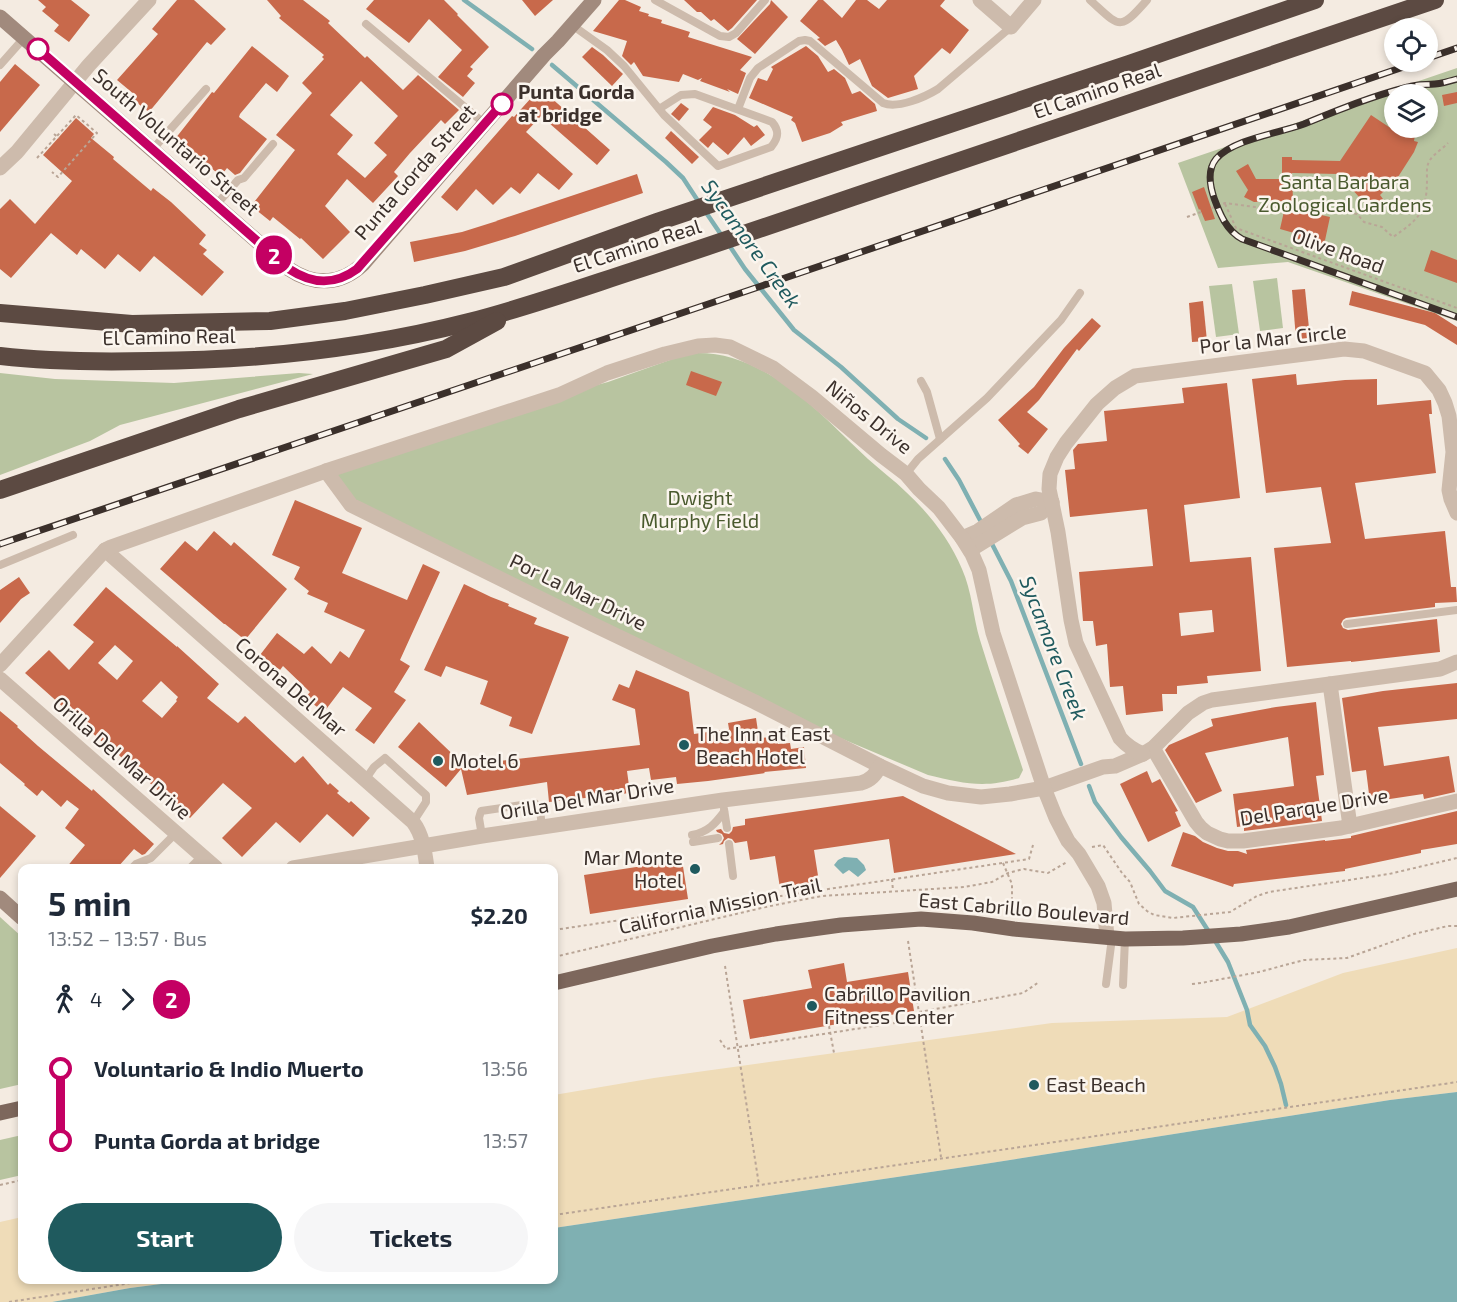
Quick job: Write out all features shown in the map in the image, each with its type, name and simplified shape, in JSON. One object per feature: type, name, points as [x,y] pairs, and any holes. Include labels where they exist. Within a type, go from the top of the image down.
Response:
[{"type":"highway","name":"El Camino Real","points":[[0,356],[110,362],[212,360],[329,350],[466,323],[523,308],[772,225],[1435,0]]},
{"type":"highway","name":"El Camino Real","points":[[0,313],[132,324],[270,321],[345,311],[504,277],[657,222],[1308,2]]},
{"type":"highway","points":[[0,490],[239,408],[446,349],[523,308]]},
{"type":"main road","name":"East Cabrillo Boulevard","points":[[558,982],[712,946],[776,934],[885,921],[942,920],[1115,938],[1183,938],[1241,934],[1289,927],[1457,889]]},
{"type":"main road","points":[[0,1113],[18,1109]]},
{"type":"street","points":[[0,168],[17,152],[85,68],[149,0]]},
{"type":"street","name":"Punta Gorda Street","points":[[363,264],[543,55],[594,0]]},
{"type":"street","points":[[980,0],[1011,27],[1034,0]]},
{"type":"street","name":"South Voluntario Street","points":[[0,17],[289,269],[303,277],[319,281],[335,280],[350,274],[363,264]]},
{"type":"street","name":"Niños Drive","points":[[326,471],[559,395],[607,373],[698,346],[730,347],[773,368],[906,474],[939,508],[966,544],[979,570],[993,633],[1044,788],[1068,841],[1079,854],[1098,886],[1115,938]]},
{"type":"street","name":"Por la Mar Circle","points":[[1148,751],[1133,750],[1120,738],[1076,643],[1058,532],[1048,489],[1050,474],[1061,450],[1097,404],[1115,388],[1135,376],[1344,349],[1364,351],[1425,373],[1439,390],[1449,416],[1453,452],[1449,490],[1457,513]]},
{"type":"street","points":[[0,665],[105,550],[326,471]]},
{"type":"street","name":"Por La Mar Drive","points":[[326,471],[351,505],[923,786],[948,793],[994,796],[1044,788]]},
{"type":"street","points":[[966,544],[978,531],[1017,505],[1036,499],[1052,502]]},
{"type":"street","name":"Corona Del Mar","points":[[105,550],[413,822],[418,828],[426,864]]},
{"type":"street","points":[[1044,788],[1102,767],[1115,766],[1148,751],[1188,713],[1212,700],[1440,669],[1457,662]]},
{"type":"street","name":"Orilla Del Mar Drive","points":[[0,679],[211,864]]},
{"type":"street","points":[[1330,684],[1350,826]]},
{"type":"street","points":[[1102,767],[1113,751],[1116,739],[1115,726]]},
{"type":"street","name":"Del Parque Drive","points":[[1148,751],[1196,822],[1207,833],[1228,841],[1243,841],[1350,826],[1457,801]]},
{"type":"street","name":"Orilla Del Mar Drive","points":[[317,864],[542,827],[724,806],[861,783],[875,775],[880,766]]},
{"type":"street","points":[[0,898],[18,914]]},
{"type":"lane","points":[[656,0],[720,36],[729,37],[736,33],[765,0]]},
{"type":"lane","points":[[1090,0],[1112,20],[1122,23],[1129,20],[1147,0]]},
{"type":"lane","points":[[366,24],[485,124]]},
{"type":"lane","points":[[572,25],[607,50],[624,66],[660,110],[718,166],[771,147],[778,135],[777,127],[772,122],[695,94],[681,95],[660,110]]},
{"type":"lane","points":[[738,109],[753,73],[799,41],[810,41],[884,103],[895,105],[927,96],[938,89],[1011,27]]},
{"type":"lane","points":[[0,65],[24,38]]},
{"type":"lane","points":[[153,150],[206,89]]},
{"type":"lane","points":[[216,205],[238,180],[244,178],[273,144]]},
{"type":"lane","points":[[906,474],[918,459],[987,398],[1061,320],[1080,293]]},
{"type":"lane","points":[[921,381],[927,392],[940,439]]},
{"type":"lane","points":[[0,564],[74,535]]},
{"type":"lane","points":[[1347,624],[1457,610]]},
{"type":"lane","points":[[365,780],[374,767],[385,758],[426,795],[426,802],[413,822]]},
{"type":"lane","points":[[482,836],[479,818],[482,811],[535,803],[540,810],[542,827]]},
{"type":"lane","points":[[724,806],[727,828]]},
{"type":"lane","points":[[718,838],[693,838],[710,829],[724,806]]},
{"type":"lane","points":[[136,864],[151,858],[176,833]]},
{"type":"lane","points":[[729,843],[733,876]]},
{"type":"lane","points":[[194,864],[202,856]]},
{"type":"lane","points":[[1106,984],[1115,938]]},
{"type":"lane","points":[[1115,938],[1123,985]]},
{"type":"path","points":[[37,158],[76,115],[97,133],[58,177],[52,172]]},
{"type":"path","points":[[1212,208],[1225,203],[1255,207],[1299,206],[1357,214],[1364,222],[1382,227],[1393,237],[1414,222],[1421,212],[1427,197],[1427,168],[1430,160],[1448,143]]},
{"type":"path","name":"Olive Road","points":[[1225,203],[1236,228],[1457,308]]},
{"type":"path","points":[[1187,217],[1201,212]]},
{"type":"path","points":[[558,929],[1029,859],[1033,845]]},
{"type":"path","points":[[1089,848],[1102,845],[1130,882],[1139,904],[1147,912],[1173,918],[1230,912],[1257,896],[1269,892],[1389,874],[1457,858]]},
{"type":"path","name":"California Mission Trail","points":[[558,956],[822,896],[980,885],[1024,868],[1048,873],[1068,862]]},
{"type":"path","points":[[1003,863],[1013,891],[1012,899]]},
{"type":"path","points":[[892,879],[893,892]]},
{"type":"path","points":[[1192,984],[1259,972],[1304,960],[1347,958],[1414,934],[1457,926]]},
{"type":"path","points":[[908,940],[941,1158]]},
{"type":"path","points":[[725,966],[759,1185]]},
{"type":"path","points":[[919,1012],[1023,993],[1039,982]]},
{"type":"path","points":[[720,1040],[726,1049],[920,1019]]},
{"type":"path","points":[[829,1026],[834,1053]]},
{"type":"path","points":[[558,1214],[1457,1082]]},
{"type":"path","points":[[0,1185],[18,1181]]},
{"type":"path","points":[[9,1302],[124,1284]]},
{"type":"green space","name":"Santa Barbara Zoological Gardens","points":[[1457,68],[1457,321],[1288,262],[1218,268],[1178,163],[1384,93],[1384,138],[1438,138],[1438,84],[1410,84]]},
{"type":"green space","points":[[1277,278],[1283,328],[1260,331],[1253,281]]},
{"type":"green space","points":[[1232,284],[1239,334],[1216,337],[1209,286]]},
{"type":"green space","name":"Dwight Murphy Field","points":[[698,353],[723,356],[747,363],[792,390],[901,488],[923,509],[938,528],[957,558],[965,577],[980,640],[1023,770],[1019,778],[984,784],[928,775],[755,702],[351,505],[326,471],[559,395],[608,382],[684,355]]},
{"type":"green space","points":[[0,373],[55,379],[174,383],[299,373],[313,374],[120,425],[90,441],[0,475]]},
{"type":"green space","points":[[0,917],[18,933],[18,1085],[0,1089]]},
{"type":"green space","points":[[18,1136],[18,1176],[0,1180],[0,1140]]},
{"type":"sand","name":"East Beach","points":[[1457,948],[1457,1092],[1390,1100],[978,1165],[558,1227],[558,1094],[654,1078],[1052,1023],[1227,1017],[1343,973]]},
{"type":"sand","points":[[18,1218],[18,1284],[161,1284],[52,1302],[0,1302],[0,1222]]},
{"type":"water","points":[[844,857],[857,858],[866,870],[858,877],[849,870],[843,874],[834,865]]},
{"type":"water","points":[[1457,1092],[1457,1302],[52,1302],[161,1284],[558,1284],[558,1227],[978,1165],[1390,1100]]},
{"type":"building","points":[[38,0],[71,0],[90,15],[69,42],[54,31],[59,25],[42,11],[46,7]]},
{"type":"building","points":[[177,0],[194,0],[226,29],[211,45],[207,42],[149,112],[132,99],[135,95],[117,80],[158,34],[152,29]]},
{"type":"building","points":[[267,0],[303,0],[330,21],[328,23],[365,58],[367,56],[403,90],[418,75],[459,110],[445,124],[441,120],[410,153],[394,172],[398,176],[373,203],[347,179],[325,206],[350,232],[323,259],[301,238],[273,217],[270,221],[251,206],[295,150],[276,135],[312,93],[302,83],[324,59],[322,57],[324,55],[279,18],[281,16]],"holes":[[[361,81],[398,116],[374,143],[387,155],[365,178],[337,154],[353,135],[330,115]]]},
{"type":"building","points":[[374,0],[444,0],[489,47],[470,67],[473,69],[467,76],[475,83],[463,97],[438,77],[462,50],[429,19],[409,43],[366,9]]},
{"type":"building","points":[[522,0],[553,0],[535,16]]},
{"type":"building","points":[[619,0],[625,0],[641,7],[639,11],[662,20],[661,23],[690,32],[688,37],[752,57],[740,70],[746,73],[738,94],[700,81],[702,78],[698,80],[683,74],[679,82],[643,76],[634,62],[631,65],[622,56],[627,41],[593,31]]},
{"type":"building","points":[[684,0],[757,0],[728,31],[714,19],[711,21],[701,12],[697,12]]},
{"type":"building","points":[[771,0],[788,17],[755,54],[737,39],[770,4]]},
{"type":"building","points":[[818,0],[823,0],[842,18],[856,0],[867,0],[879,9],[887,0],[945,0],[940,6],[969,30],[950,54],[942,48],[914,76],[918,89],[888,98],[872,86],[860,59],[849,65],[836,40],[825,46],[817,39],[820,38],[800,21]]},
{"type":"building","points":[[252,46],[289,76],[277,92],[266,83],[240,114],[239,117],[267,139],[240,173],[235,175],[227,168],[221,176],[175,139]]},
{"type":"building","points":[[806,46],[818,56],[828,72],[834,69],[845,78],[852,94],[860,91],[875,104],[877,111],[841,122],[843,125],[830,133],[802,142],[795,123],[791,120],[793,117],[749,98],[758,78],[767,81],[773,69],[771,67]]},
{"type":"building","points":[[592,47],[623,74],[612,86],[582,57]]},
{"type":"building","points":[[15,64],[40,85],[0,132],[0,82]]},
{"type":"building","points":[[540,88],[610,150],[597,165],[541,116],[526,132],[573,174],[559,190],[538,173],[520,194],[511,187],[493,205],[476,189],[457,211],[441,197],[512,116],[514,117]]},
{"type":"building","points":[[1457,92],[1457,103],[1444,106],[1442,95]]},
{"type":"building","points":[[681,103],[689,109],[679,121],[671,114]]},
{"type":"building","points":[[713,107],[735,115],[754,127],[757,125],[765,135],[751,146],[744,137],[728,155],[713,142],[708,148],[699,140],[712,127],[703,120]]},
{"type":"building","points":[[1371,115],[1384,124],[1384,138],[1414,138],[1414,141],[1418,142],[1398,177],[1380,195],[1383,199],[1371,210],[1338,174],[1292,173],[1293,201],[1254,202],[1244,197],[1248,190],[1236,171],[1248,164],[1256,179],[1282,179],[1282,157],[1292,157],[1292,160],[1340,161]]},
{"type":"building","points":[[76,118],[94,134],[91,138],[114,157],[113,159],[151,191],[153,188],[171,202],[206,235],[199,244],[207,250],[203,254],[224,272],[202,296],[154,256],[140,272],[118,254],[105,269],[81,249],[77,255],[51,233],[11,278],[0,269],[0,209],[10,199],[35,224],[72,181],[43,155]]},
{"type":"building","points":[[671,131],[699,157],[692,164],[665,138]]},
{"type":"building","points":[[637,174],[643,193],[515,236],[465,251],[414,262],[410,242],[462,232]]},
{"type":"building","points":[[1204,187],[1215,219],[1205,221],[1192,192]]},
{"type":"building","points":[[1285,207],[1330,217],[1324,245],[1294,238],[1294,233],[1280,229]]},
{"type":"building","points":[[1431,250],[1457,260],[1457,283],[1424,271]]},
{"type":"building","points":[[1305,289],[1310,338],[1296,339],[1292,290]]},
{"type":"building","points":[[1352,291],[1435,313],[1457,327],[1457,345],[1425,325],[1349,305]]},
{"type":"building","points":[[1203,301],[1207,341],[1192,342],[1189,303]]},
{"type":"building","points":[[1092,318],[1101,326],[1079,351],[1077,349],[1039,400],[1027,412],[1048,429],[1028,454],[1018,446],[1020,444],[998,420],[1034,387],[1064,348]]},
{"type":"building","points":[[691,371],[722,382],[716,396],[686,385]]},
{"type":"building","points":[[1296,374],[1297,385],[1377,379],[1377,405],[1431,400],[1432,414],[1429,414],[1436,473],[1355,483],[1365,539],[1445,531],[1451,587],[1456,587],[1457,602],[1435,603],[1435,607],[1346,618],[1341,624],[1348,630],[1437,619],[1440,652],[1287,667],[1274,548],[1331,543],[1321,487],[1266,493],[1252,379]]},
{"type":"building","points":[[1227,383],[1240,498],[1184,505],[1190,562],[1251,557],[1261,671],[1207,676],[1208,683],[1177,686],[1177,694],[1162,694],[1163,711],[1126,715],[1123,686],[1110,687],[1107,644],[1096,646],[1093,621],[1083,621],[1079,572],[1153,566],[1147,509],[1070,517],[1065,470],[1075,469],[1073,450],[1078,444],[1107,441],[1104,411],[1184,403],[1182,388]],"holes":[[[1212,610],[1214,632],[1181,636],[1179,613]]]},
{"type":"building","points":[[295,500],[362,528],[342,573],[407,600],[423,564],[440,572],[400,660],[410,666],[394,692],[406,700],[374,744],[355,730],[372,708],[343,687],[324,712],[305,698],[310,692],[283,666],[280,670],[260,655],[277,633],[304,654],[312,646],[331,664],[340,651],[349,658],[365,630],[324,612],[328,603],[307,594],[309,591],[294,579],[300,567],[272,555]]},
{"type":"building","points":[[214,531],[231,546],[234,542],[287,589],[245,640],[160,569],[185,541],[197,551]]},
{"type":"building","points":[[19,577],[30,593],[21,599],[0,623],[0,590]]},
{"type":"building","points":[[464,584],[537,618],[534,624],[569,637],[532,734],[509,726],[512,717],[480,704],[488,681],[446,666],[441,677],[424,670]]},
{"type":"building","points":[[106,587],[219,684],[207,698],[238,723],[245,716],[295,763],[303,756],[328,785],[330,783],[339,791],[337,793],[349,803],[351,801],[370,818],[353,837],[327,814],[300,843],[276,822],[242,857],[222,838],[252,808],[223,783],[190,818],[25,673],[49,650],[69,670],[94,642],[73,625]],"holes":[[[115,645],[133,661],[117,680],[98,663]],[[161,681],[178,697],[162,718],[142,701]]]},
{"type":"building","points":[[636,670],[689,692],[694,734],[729,729],[728,723],[756,718],[759,738],[777,737],[778,744],[790,743],[791,749],[804,747],[806,768],[677,784],[676,777],[651,780],[649,768],[627,771],[630,793],[549,802],[547,782],[467,795],[461,769],[446,787],[398,747],[419,722],[464,765],[640,745],[635,709],[612,700],[619,684],[629,688]]},
{"type":"building","points":[[1457,683],[1457,719],[1378,727],[1384,766],[1449,756],[1455,792],[1424,799],[1423,794],[1370,802],[1366,770],[1352,772],[1342,698]]},
{"type":"building","points":[[1316,702],[1324,775],[1316,776],[1322,821],[1244,831],[1244,826],[1237,827],[1233,794],[1294,786],[1288,737],[1205,753],[1222,791],[1196,803],[1165,750],[1169,745],[1213,726],[1211,719]]},
{"type":"building","points":[[0,711],[154,844],[142,855],[134,849],[121,864],[69,864],[85,845],[65,828],[79,809],[67,800],[61,807],[42,790],[37,796],[0,763]]},
{"type":"building","points":[[1147,771],[1152,783],[1160,779],[1178,811],[1175,812],[1181,826],[1148,842],[1120,784]]},
{"type":"building","points":[[903,796],[1016,854],[894,873],[889,839],[814,850],[819,882],[780,888],[775,856],[750,860],[747,841],[735,843],[728,838],[719,845],[724,838],[716,830],[721,829],[724,833],[729,834],[733,827],[745,825],[745,819]]},
{"type":"building","points":[[0,806],[36,836],[0,878]]},
{"type":"building","points":[[1457,811],[1457,844],[1421,850],[1421,853],[1345,869],[1345,871],[1234,884],[1233,887],[1171,866],[1183,832],[1217,848],[1247,854],[1246,850],[1351,838],[1351,836]]},
{"type":"building","points":[[682,860],[688,899],[590,914],[584,875]]},
{"type":"building","points":[[844,963],[847,982],[908,972],[914,1011],[750,1039],[743,1000],[812,988],[808,970]]},
{"type":"waterway","name":"Sycamore Creek","points":[[464,0],[532,49]]},
{"type":"waterway","name":"Sycamore Creek","points":[[552,65],[666,162],[683,178],[700,204]]},
{"type":"waterway","name":"Sycamore Creek","points":[[705,211],[722,236]]},
{"type":"waterway","name":"Sycamore Creek","points":[[729,245],[745,269],[794,330],[841,367],[898,419],[926,438]]},
{"type":"waterway","name":"Sycamore Creek","points":[[945,459],[980,520]]},
{"type":"waterway","name":"Sycamore Creek","points":[[992,544],[1011,581],[1081,764]]},
{"type":"waterway","name":"Sycamore Creek","points":[[1089,786],[1095,802],[1165,891],[1193,907],[1209,932]]},
{"type":"waterway","name":"Sycamore Creek","points":[[1214,939],[1228,962],[1247,1010],[1250,1025],[1265,1046],[1275,1067],[1286,1105]]},
{"type":"railway","points":[[1438,55],[1457,48]]},
{"type":"railway","points":[[0,544],[1389,72]]},
{"type":"railway","points":[[1457,79],[1438,84],[1415,85],[1395,91],[1304,124],[1234,146],[1216,159],[1211,168],[1210,178],[1221,216],[1232,231],[1242,239],[1457,317]]},
{"type":"bus line","name":"2","points":[[38,49],[289,269],[303,277],[319,281],[335,280],[350,274],[363,264],[502,104]]},
{"type":"place","name":"Punta Gorda at bridge","points":[[502,104]]},
{"type":"place","name":"The Inn at East Beach Hotel","points":[[684,745]]},
{"type":"place","name":"Motel 6","points":[[438,761]]},
{"type":"place","name":"Mar Monte Hotel","points":[[695,869]]},
{"type":"place","name":"Cabrillo Pavilion Fitness Center","points":[[812,1006]]},
{"type":"place","name":"East Beach","points":[[1034,1085]]}]
